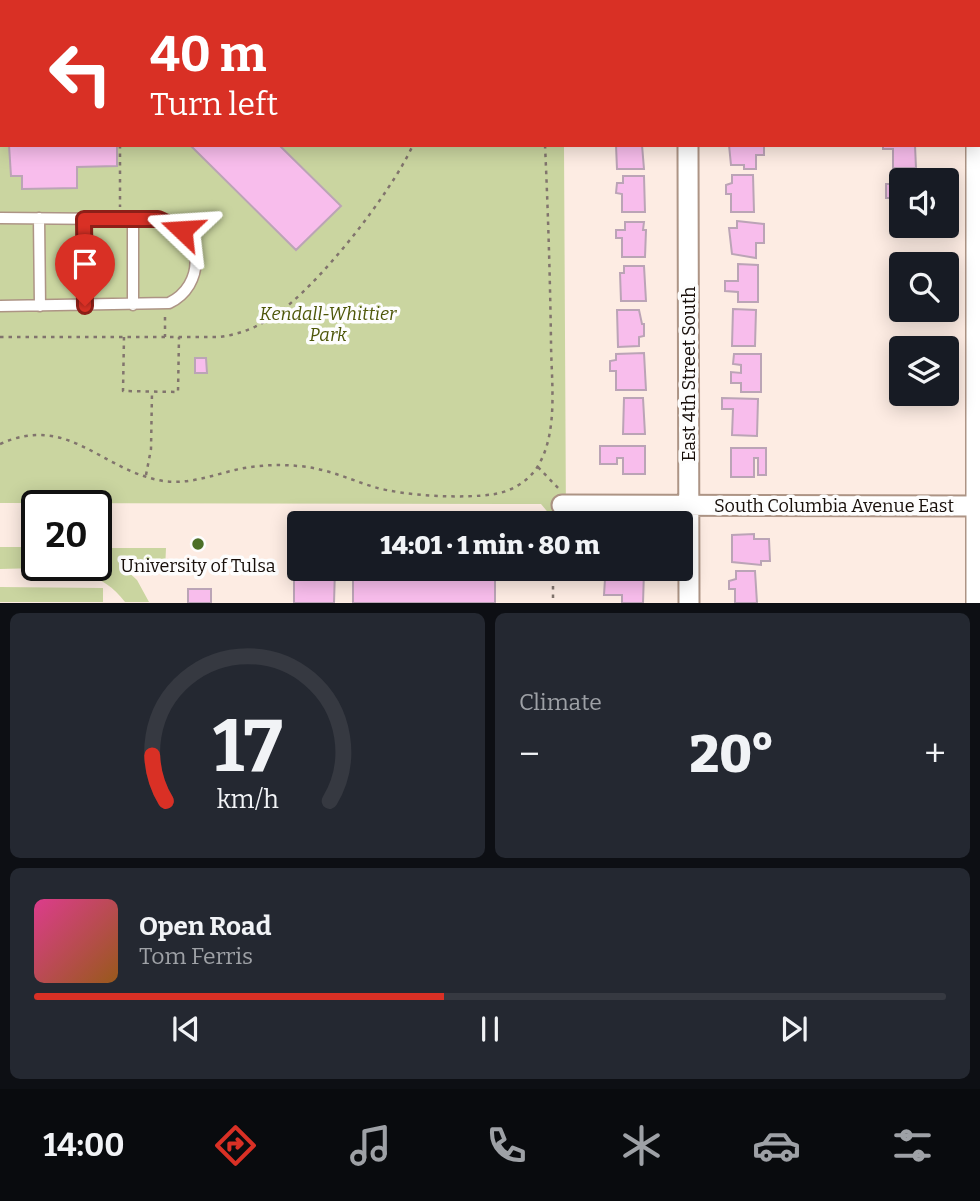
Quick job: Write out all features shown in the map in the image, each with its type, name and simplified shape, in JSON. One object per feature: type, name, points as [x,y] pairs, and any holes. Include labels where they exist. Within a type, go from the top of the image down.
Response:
[{"type":"street","name":"East 4th Street South","points":[[688,147],[689,603]]},
{"type":"street","points":[[978,147],[978,603]]},
{"type":"street","name":"South Columbia Avenue East","points":[[562,505],[979,506]]},
{"type":"lane","points":[[0,218],[167,221],[182,230],[194,247],[197,261],[192,283],[178,299],[164,303],[0,306]]},
{"type":"lane","points":[[39,218],[40,306]]},
{"type":"lane","points":[[84,219],[85,306]]},
{"type":"lane","points":[[132,219],[132,305]]},
{"type":"path","points":[[120,147],[120,207]]},
{"type":"path","points":[[0,337],[230,336],[274,316],[337,254],[383,195],[412,147]]},
{"type":"path","points":[[0,444],[28,435],[54,435],[146,476],[180,482],[262,465],[297,465],[327,470],[376,488],[407,492],[494,494],[521,484],[538,467],[548,441],[551,408],[550,240],[545,147]]},
{"type":"path","points":[[164,303],[165,337]]},
{"type":"path","points":[[124,337],[123,391],[178,392],[179,337]]},
{"type":"path","points":[[146,476],[151,449],[152,392]]},
{"type":"path","points":[[553,581],[553,603]]},
{"type":"green space","name":"Kendall-Whittier Park","points":[[0,147],[564,147],[566,511],[547,511],[541,504],[112,503],[112,490],[21,490],[21,503],[0,503]]},
{"type":"green space","points":[[0,547],[21,547],[21,569],[0,569]]},
{"type":"green space","points":[[112,548],[166,548],[165,570],[126,570],[137,580],[149,602],[125,602],[101,581],[112,581]]},
{"type":"green space","points":[[0,587],[103,588],[103,602],[0,602]]},
{"type":"building","points":[[9,147],[117,147],[117,166],[77,167],[77,188],[22,189],[22,176],[11,176]]},
{"type":"building","points":[[192,147],[281,147],[341,206],[296,250]]},
{"type":"building","points":[[616,147],[642,147],[644,169],[617,169]]},
{"type":"building","points":[[729,147],[764,147],[764,155],[756,155],[756,169],[731,165]]},
{"type":"building","points":[[883,147],[915,147],[916,168],[893,168],[893,149]]},
{"type":"building","points":[[732,175],[753,175],[754,212],[731,212],[731,194],[726,194],[726,185],[732,183]]},
{"type":"building","points":[[623,176],[644,176],[645,212],[622,212],[622,194],[616,193],[617,183],[623,183]]},
{"type":"building","points":[[886,184],[889,184],[889,198],[886,198]]},
{"type":"building","points":[[737,221],[764,224],[764,243],[756,243],[756,258],[732,254],[729,228],[737,228]]},
{"type":"building","points":[[625,222],[644,222],[645,257],[622,257],[622,238],[616,238],[616,230],[625,230]]},
{"type":"building","points":[[738,264],[758,265],[758,302],[738,302],[738,292],[725,291],[725,281],[738,281]]},
{"type":"building","points":[[624,266],[644,266],[646,301],[621,301],[620,273],[624,273]]},
{"type":"building","points":[[733,309],[756,310],[755,346],[732,346]]},
{"type":"building","points":[[617,310],[639,310],[644,324],[644,336],[639,337],[639,346],[618,347]]},
{"type":"building","points":[[644,353],[646,390],[616,390],[616,371],[610,371],[610,361],[616,360],[616,354]]},
{"type":"building","points":[[734,354],[761,354],[761,392],[741,392],[741,383],[731,383],[731,372],[741,373],[741,365],[733,364]]},
{"type":"building","points":[[195,358],[206,358],[207,373],[195,373]]},
{"type":"building","points":[[624,398],[643,398],[645,434],[623,434]]},
{"type":"building","points":[[722,398],[758,399],[757,436],[732,435],[733,409],[722,409]]},
{"type":"building","points":[[600,446],[645,446],[645,474],[623,474],[623,458],[617,458],[617,464],[600,464]]},
{"type":"building","points":[[731,448],[766,448],[766,475],[758,475],[758,458],[754,458],[754,477],[731,477]]},
{"type":"building","points":[[754,534],[754,539],[769,539],[770,561],[761,561],[761,565],[732,562],[732,535]]},
{"type":"building","points":[[736,571],[755,571],[757,603],[735,603],[735,589],[729,589],[729,581],[736,579]]},
{"type":"building","points":[[294,581],[335,581],[334,603],[294,603]]},
{"type":"building","points":[[353,581],[495,581],[495,603],[353,603]]},
{"type":"building","points":[[605,581],[644,581],[643,603],[622,603],[622,595],[604,595]]},
{"type":"building","points":[[188,589],[211,589],[211,603],[188,603]]},
{"type":"place","name":"University of Tulsa","points":[[198,544]]},
{"type":"route","points":[[85,306],[84,219],[158,219],[182,230]]}]
